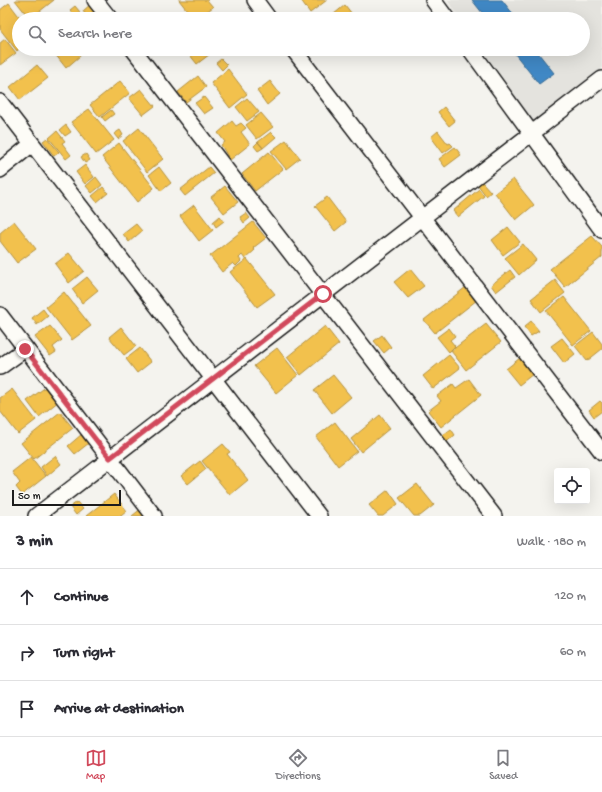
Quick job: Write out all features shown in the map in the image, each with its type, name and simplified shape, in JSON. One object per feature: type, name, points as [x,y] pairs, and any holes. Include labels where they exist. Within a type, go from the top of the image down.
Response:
[{"type":"street","points":[[95,0],[104,12]]},
{"type":"street","points":[[255,0],[264,12]]},
{"type":"street","points":[[433,0],[442,12]]},
{"type":"street","points":[[138,56],[494,516]]},
{"type":"street","points":[[298,56],[602,452]]},
{"type":"street","points":[[475,56],[602,230]]},
{"type":"street","points":[[36,516],[602,79]]},
{"type":"street","points":[[0,102],[319,516]]},
{"type":"street","points":[[0,170],[32,144]]},
{"type":"street","points":[[0,315],[154,516]]},
{"type":"street","points":[[0,367],[25,349]]},
{"type":"shaded area","points":[[447,0],[602,0],[602,69],[534,123],[487,56],[590,56],[590,12],[456,12]]},
{"type":"building: Homes","points":[[15,0],[54,0],[39,12],[24,12]]},
{"type":"building: Homes","points":[[179,0],[207,0],[213,7],[206,12],[188,12]]},
{"type":"building: Homes","points":[[301,0],[327,0],[311,12],[309,12]]},
{"type":"building: Homes","points":[[9,3],[16,12],[12,12],[12,45],[0,29],[0,10]]},
{"type":"building: Homes","points":[[91,4],[96,10],[93,12],[83,11]]},
{"type":"building: Homes","points":[[345,5],[350,12],[336,12]]},
{"type":"building: Homes","points":[[75,6],[80,12],[72,12],[70,10]]},
{"type":"building: Homes","points":[[5,39],[12,48],[12,56],[0,65],[0,43]]},
{"type":"building: Homes","points":[[57,56],[80,56],[66,68]]},
{"type":"building: Homes","points":[[191,56],[207,56],[197,64]]},
{"type":"building: Homes","points":[[221,59],[227,65],[222,70],[216,63]]},
{"type":"building: Homes","points":[[37,65],[48,78],[20,100],[10,87]]},
{"type":"building: Homes","points":[[228,69],[247,94],[230,108],[211,83]]},
{"type":"building: Homes","points":[[198,76],[206,87],[186,102],[178,92]]},
{"type":"building: Homes","points":[[120,81],[130,93],[100,117],[90,105]]},
{"type":"building: Homes","points":[[270,81],[280,94],[267,105],[257,91]]},
{"type":"building: Homes","points":[[141,89],[155,106],[143,115],[129,98]]},
{"type":"building: Homes","points":[[204,97],[213,108],[204,114],[195,103]]},
{"type":"building: Homes","points":[[247,98],[259,112],[247,121],[236,107]]},
{"type":"building: Homes","points":[[444,107],[455,121],[449,126],[438,112]]},
{"type":"building: Homes","points":[[89,109],[114,140],[96,154],[71,122]]},
{"type":"building: Homes","points":[[111,110],[114,114],[105,121],[102,117]]},
{"type":"building: Homes","points":[[261,113],[273,127],[257,139],[246,125]]},
{"type":"building: Homes","points":[[232,121],[236,126],[241,123],[246,128],[241,132],[250,144],[230,160],[221,145],[225,142],[218,133]]},
{"type":"building: Homes","points":[[66,125],[71,132],[65,136],[60,130]]},
{"type":"building: Homes","points":[[139,128],[163,159],[147,172],[123,141]]},
{"type":"building: Homes","points":[[120,130],[123,135],[118,139],[114,134]]},
{"type":"building: Homes","points":[[57,131],[65,141],[62,143],[71,155],[66,159],[49,138]]},
{"type":"building: Homes","points":[[438,131],[448,144],[450,143],[453,146],[443,153],[431,137]]},
{"type":"building: Homes","points":[[271,132],[276,137],[263,148],[258,142]]},
{"type":"building: Homes","points":[[47,138],[59,152],[54,156],[43,141]]},
{"type":"building: Homes","points":[[286,140],[300,158],[286,169],[271,151]]},
{"type":"building: Homes","points":[[258,142],[263,148],[258,151],[254,146]]},
{"type":"building: Homes","points":[[119,143],[154,188],[137,202],[102,157]]},
{"type":"building: Homes","points":[[455,147],[461,155],[445,167],[439,159]]},
{"type":"building: Homes","points":[[269,152],[283,169],[255,191],[242,174]]},
{"type":"building: Homes","points":[[86,154],[90,160],[85,163],[81,157]]},
{"type":"building: Homes","points":[[85,165],[94,177],[85,184],[76,172]]},
{"type":"building: Homes","points":[[159,167],[171,183],[161,191],[149,175]]},
{"type":"building: Homes","points":[[209,167],[214,173],[185,196],[180,190]]},
{"type":"building: Homes","points":[[96,177],[102,185],[92,193],[86,186]]},
{"type":"building: Homes","points":[[513,179],[534,205],[516,220],[495,193]]},
{"type":"building: Homes","points":[[482,182],[491,192],[486,196],[478,185]]},
{"type":"building: Homes","points":[[225,186],[238,202],[224,213],[211,197]]},
{"type":"building: Homes","points":[[103,187],[108,193],[97,202],[92,196]]},
{"type":"building: Homes","points":[[479,189],[484,196],[458,217],[453,211]]},
{"type":"building: Homes","points":[[327,197],[346,222],[335,231],[315,206]]},
{"type":"building: Homes","points":[[194,205],[213,230],[199,241],[180,216]]},
{"type":"building: Homes","points":[[246,213],[250,218],[244,223],[240,217]]},
{"type":"building: Homes","points":[[220,216],[224,221],[216,227],[213,222]]},
{"type":"building: Homes","points":[[14,221],[36,249],[17,263],[0,241],[0,233]]},
{"type":"building: Homes","points":[[253,222],[266,238],[253,248],[255,250],[245,259],[242,255],[239,258],[241,261],[236,266],[233,263],[222,272],[210,256]]},
{"type":"building: Homes","points":[[136,224],[142,231],[129,242],[123,234]]},
{"type":"building: Homes","points":[[508,227],[520,242],[503,255],[492,240]]},
{"type":"building: Homes","points":[[592,236],[602,247],[602,257],[565,287],[550,269]]},
{"type":"building: Homes","points":[[523,244],[536,260],[519,275],[505,258]]},
{"type":"building: Homes","points":[[69,253],[84,271],[69,283],[55,264]]},
{"type":"building: Homes","points":[[247,259],[275,294],[257,307],[230,272]]},
{"type":"building: Homes","points":[[410,269],[424,286],[408,298],[394,282]]},
{"type":"building: Homes","points":[[510,270],[515,277],[496,292],[491,285]]},
{"type":"building: Homes","points":[[87,277],[98,290],[82,303],[72,289]]},
{"type":"building: Homes","points":[[555,280],[565,293],[541,312],[531,299]]},
{"type":"building: Homes","points":[[466,287],[477,300],[435,333],[424,320]]},
{"type":"building: Homes","points":[[64,292],[91,326],[72,340],[46,307]]},
{"type":"building: Homes","points":[[564,297],[591,331],[573,345],[546,311]]},
{"type":"building: Homes","points":[[43,309],[48,316],[37,325],[32,318]]},
{"type":"building: Homes","points":[[531,321],[539,331],[531,336],[524,327]]},
{"type":"building: Homes","points":[[486,324],[501,342],[466,370],[451,351]]},
{"type":"building: Homes","points":[[50,326],[62,340],[53,347],[56,352],[50,356],[35,337]]},
{"type":"building: Homes","points":[[325,326],[339,344],[301,375],[287,357]]},
{"type":"building: Homes","points":[[121,327],[136,346],[124,355],[109,337]]},
{"type":"building: Homes","points":[[449,328],[455,336],[450,340],[455,346],[449,352],[437,337]]},
{"type":"building: Homes","points":[[593,332],[602,344],[602,349],[587,361],[575,346]]},
{"type":"building: Homes","points":[[382,335],[391,347],[384,353],[374,341]]},
{"type":"building: Homes","points":[[562,338],[575,354],[564,363],[551,346]]},
{"type":"building: Homes","points":[[140,348],[151,362],[137,373],[126,359]]},
{"type":"building: Homes","points":[[277,348],[298,375],[276,393],[254,366]]},
{"type":"building: Homes","points":[[449,355],[460,368],[433,389],[423,376]]},
{"type":"building: Homes","points":[[520,358],[533,374],[519,385],[506,369]]},
{"type":"building: Homes","points":[[333,375],[351,397],[332,413],[314,390]]},
{"type":"building: Homes","points":[[469,379],[481,395],[441,427],[428,411],[441,401],[437,396],[453,384],[456,388]]},
{"type":"building: Homes","points":[[47,386],[59,401],[39,417],[27,401]]},
{"type":"building: Homes","points":[[12,389],[36,420],[18,434],[0,411],[0,398]]},
{"type":"building: Homes","points":[[600,401],[602,403],[602,411],[594,417],[589,410]]},
{"type":"building: Homes","points":[[60,412],[73,428],[34,459],[21,443]]},
{"type":"building: Homes","points":[[380,415],[390,428],[361,452],[351,439]]},
{"type":"building: Homes","points":[[335,422],[357,451],[338,466],[316,437]]},
{"type":"building: Homes","points":[[451,429],[455,435],[444,444],[439,438]]},
{"type":"building: Homes","points":[[82,434],[89,443],[75,454],[68,446]]},
{"type":"building: Homes","points":[[223,444],[230,452],[227,454],[248,480],[230,495],[202,461]]},
{"type":"building: Homes","points":[[55,456],[61,464],[47,476],[41,467]]},
{"type":"building: Homes","points":[[31,457],[46,476],[22,495],[16,487],[20,483],[12,472]]},
{"type":"building: Homes","points":[[200,461],[206,469],[188,484],[181,476]]},
{"type":"building: Homes","points":[[417,484],[434,505],[420,516],[414,516],[399,498]]},
{"type":"building: Homes","points":[[388,490],[398,504],[383,516],[378,516],[369,505]]},
{"type":"building: Homes","points":[[114,494],[127,511],[121,516],[86,516]]},
{"type":"building: Homes","points":[[77,502],[83,509],[76,515],[70,507]]},
{"type":"building: Homes","points":[[142,508],[148,516],[132,516]]},
{"type":"building: Schools","points":[[472,0],[502,0],[511,12],[481,12]]},
{"type":"building: Schools","points":[[517,56],[541,56],[554,73],[539,84]]},
{"type":"route","points":[[25,349],[110,458],[323,294]]}]
